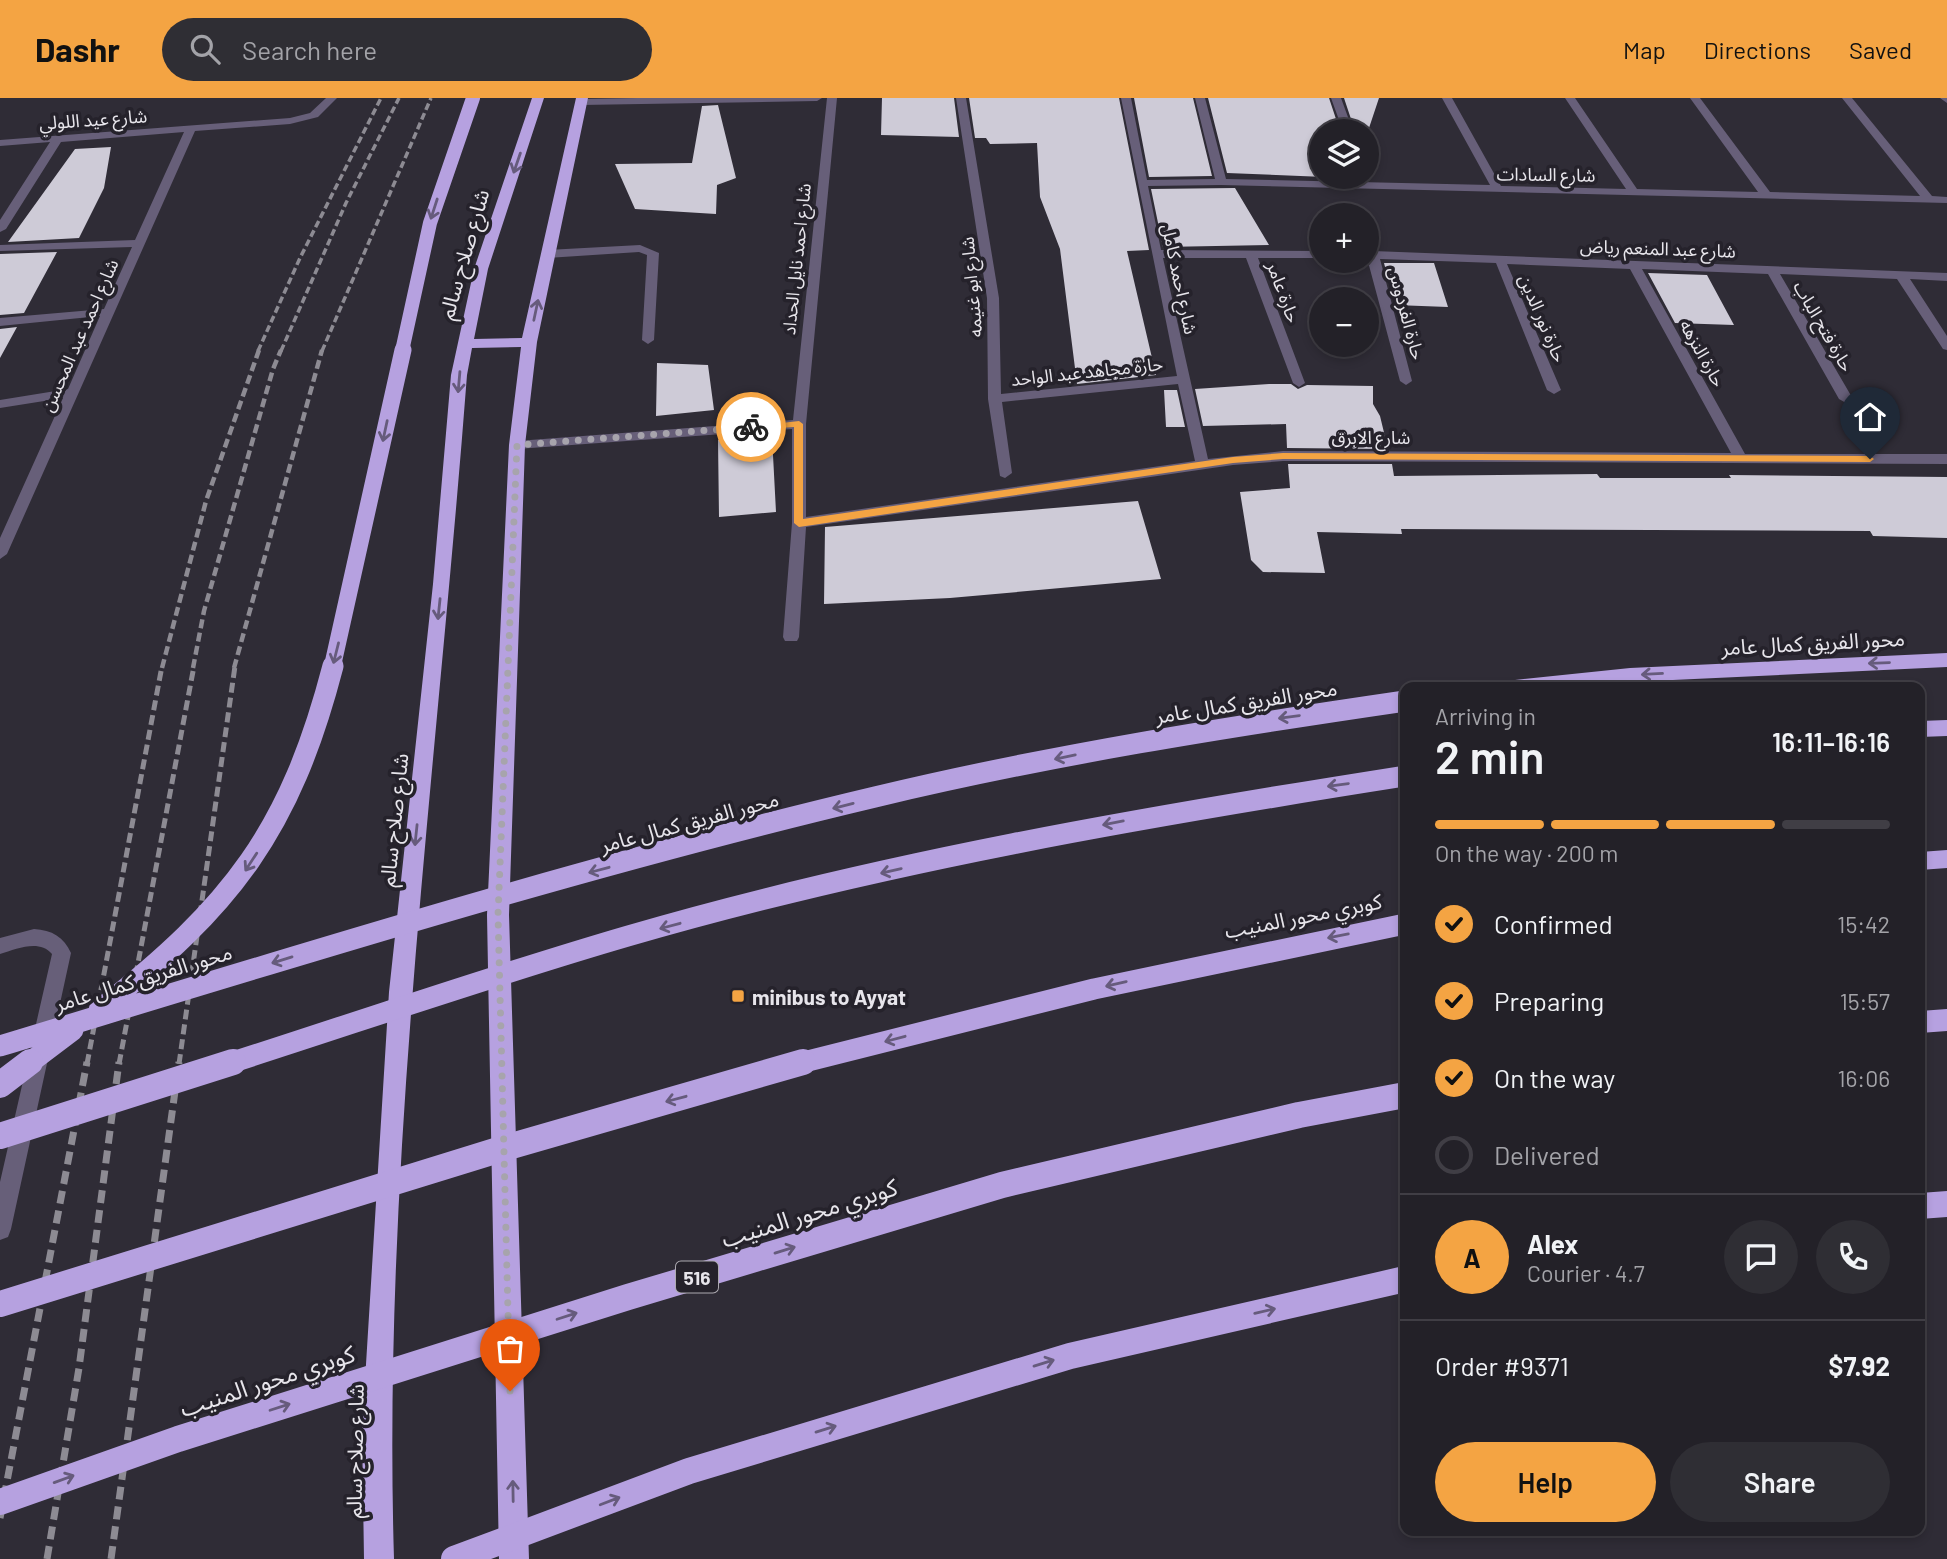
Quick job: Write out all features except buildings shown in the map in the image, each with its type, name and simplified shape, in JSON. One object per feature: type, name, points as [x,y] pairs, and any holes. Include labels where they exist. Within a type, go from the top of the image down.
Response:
[{"type":"highway","points":[[0,1085],[138,981],[244,873],[276,822],[308,749],[336,654],[396,381],[411,297],[430,222],[473,98]]},
{"type":"highway","name":"شارع صلاح سالم","points":[[379,1559],[376,1429],[400,992],[463,344],[481,269],[538,98]]},
{"type":"highway","points":[[514,1559],[498,915],[517,445],[529,342],[582,100]]},
{"type":"highway","points":[[463,344],[529,342]]},
{"type":"highway","name":"محور الفريق كمال عامر","points":[[1572,682],[1630,676],[1947,660]]},
{"type":"highway","name":"محور الفريق كمال عامر","points":[[0,1046],[348,940],[735,832],[915,788],[1087,752],[1271,720],[1400,702]]},
{"type":"highway","points":[[1925,729],[1947,728]]},
{"type":"highway","points":[[0,1136],[629,936],[806,890],[1139,818],[1400,777]]},
{"type":"highway","points":[[1925,861],[1947,859]]},
{"type":"highway","name":"كوبري محور المنيب","points":[[0,1304],[583,1124],[965,1020],[1243,954],[1400,925]]},
{"type":"highway","points":[[1925,1022],[1947,1020]]},
{"type":"highway","name":"كوبري محور المنيب","points":[[0,1502],[244,1418],[628,1297],[1002,1185],[1299,1115],[1400,1095]]},
{"type":"highway","points":[[1925,1206],[1947,1204]]},
{"type":"highway","points":[[454,1559],[689,1471],[1070,1356],[1400,1280]]},
{"type":"street","name":"شارع عيد اللولي","points":[[0,143],[290,121],[314,115],[332,98]]},
{"type":"street","points":[[582,100],[817,98]]},
{"type":"street","name":"شارع احمد نايل الحداد","points":[[791,637],[799,523],[799,424],[832,98]]},
{"type":"street","name":"شارع ابو غنيمه","points":[[961,98],[993,298],[995,399],[1005,473]]},
{"type":"street","name":"شارع احمد كامل","points":[[1126,98],[1156,254],[1203,466]]},
{"type":"street","points":[[1200,98],[1221,182]]},
{"type":"street","points":[[1336,98],[1344,119]]},
{"type":"street","points":[[1447,98],[1498,190]]},
{"type":"street","points":[[1570,98],[1634,193]]},
{"type":"street","points":[[1695,98],[1768,196]]},
{"type":"street","points":[[1847,98],[1928,199]]},
{"type":"street","name":"شارع احمد عبد المحسن","points":[[0,554],[190,130]]},
{"type":"street","points":[[0,229],[57,139]]},
{"type":"street","name":"شارع السادات","points":[[1143,184],[1309,182]]},
{"type":"street","name":"شارع السادات","points":[[1379,183],[1498,190],[1947,200]]},
{"type":"street","points":[[0,248],[139,243]]},
{"type":"street","points":[[548,254],[640,248],[653,253],[648,340]]},
{"type":"street","name":"حارة عامر","points":[[1250,253],[1299,383]]},
{"type":"street","points":[[1156,254],[1309,254]]},
{"type":"street","name":"شارع عبد المنعم رياض","points":[[1379,255],[1947,277]]},
{"type":"street","name":"حارة نور الدين","points":[[1500,260],[1555,390]]},
{"type":"street","name":"حارة النزهه","points":[[1634,265],[1741,459]]},
{"type":"street","name":"حارة فتح الباب","points":[[1772,270],[1846,399]]},
{"type":"street","name":"حارة الفردوس","points":[[1375,273],[1406,381]]},
{"type":"street","points":[[1901,275],[1947,346]]},
{"type":"street","points":[[0,322],[109,312]]},
{"type":"street","name":"حارة مجاهد عبد الواحد","points":[[995,399],[1183,379]]},
{"type":"street","points":[[0,404],[73,392]]},
{"type":"street","points":[[517,445],[799,424]]},
{"type":"street","name":"شارع الابرق","points":[[799,523],[1233,460],[1283,456],[1947,459]]},
{"type":"street","points":[[0,946],[31,937],[52,940],[62,953],[0,1229]]},
{"type":"railway","points":[[258,351],[300,258],[381,98]]},
{"type":"railway","points":[[281,351],[346,203],[399,98]]},
{"type":"railway","points":[[322,351],[431,98]]},
{"type":"railway","points":[[162,668],[206,501],[259,350]]},
{"type":"railway","points":[[193,668],[204,611],[273,369],[281,350]]},
{"type":"railway","points":[[234,668],[322,350]]},
{"type":"railway","points":[[87,1064],[162,666]]},
{"type":"railway","points":[[119,1064],[194,666]]},
{"type":"railway","points":[[179,1064],[235,666]]},
{"type":"railway","points":[[0,1518],[87,1062]]},
{"type":"railway","points":[[47,1559],[79,1368],[119,1062]]},
{"type":"railway","points":[[111,1559],[179,1062]]},
{"type":"way so far","points":[[510,1391],[498,915],[517,445],[751,427]]},
{"type":"place","name":"minibus to Ayyat","points":[[738,996]]},
{"type":"route","points":[[751,427],[799,424],[799,523],[1233,460],[1283,456],[1870,459]]}]
